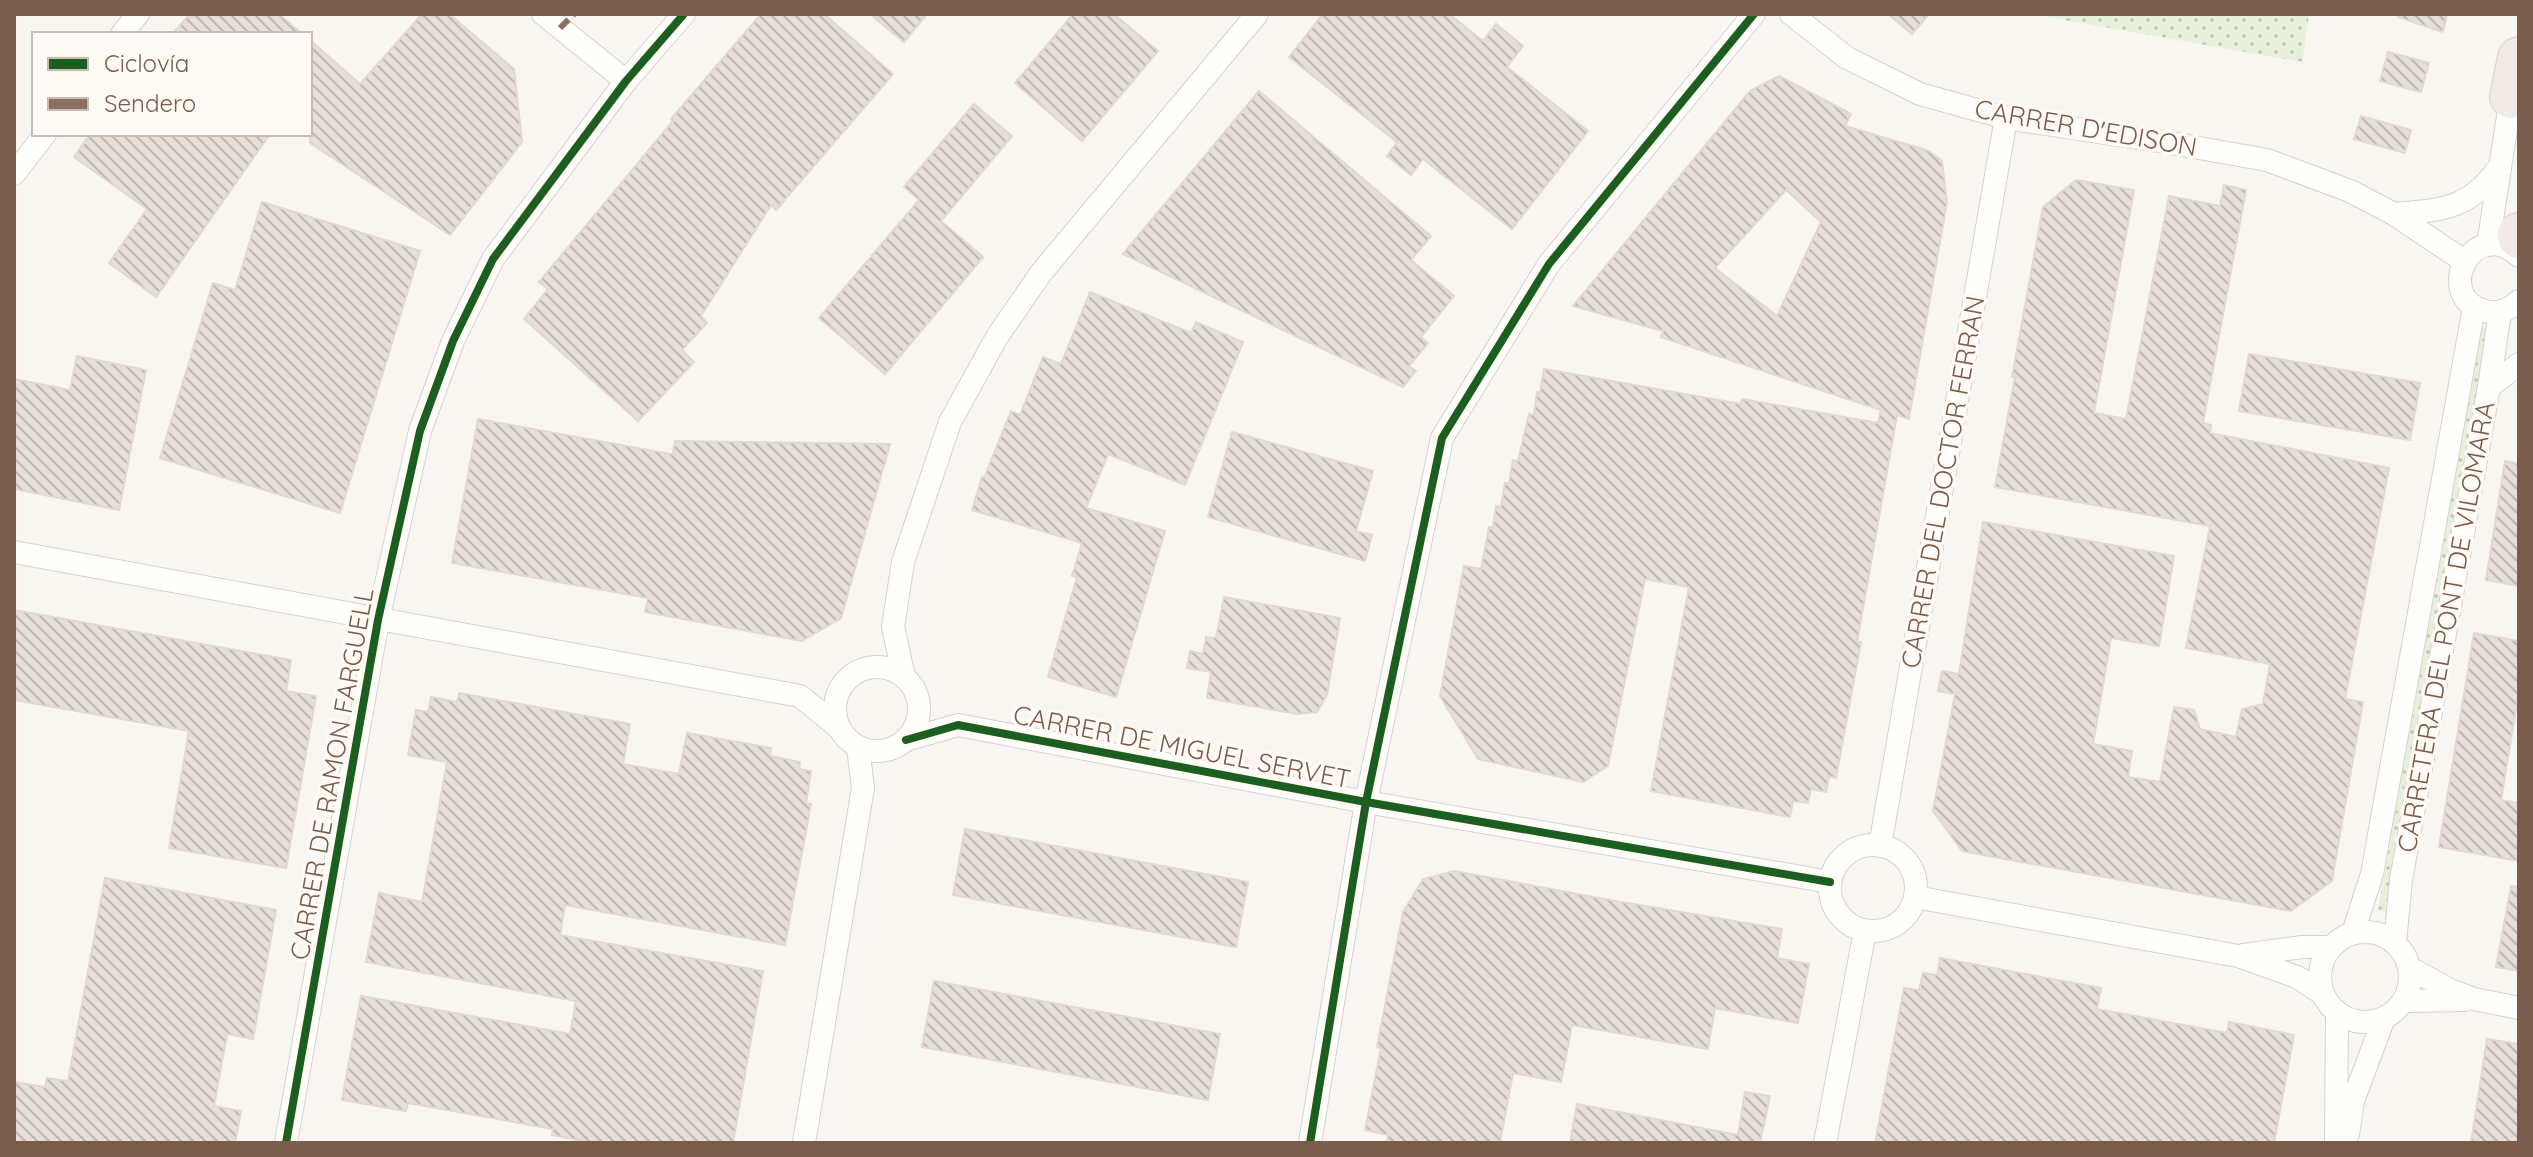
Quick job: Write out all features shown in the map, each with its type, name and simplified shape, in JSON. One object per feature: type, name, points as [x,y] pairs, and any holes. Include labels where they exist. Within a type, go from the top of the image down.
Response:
[{"type":"street","points":[[124,32],[138,14]]},
{"type":"street","points":[[543,14],[626,81]]},
{"type":"street","name":"CARRER DE RAMON FARGUELL","points":[[286,1143],[378,620],[420,431],[453,341],[493,259],[626,81],[684,14]]},
{"type":"street","points":[[904,677],[893,627],[903,562],[950,422],[997,337],[1041,273],[1257,14]]},
{"type":"street","points":[[1310,1143],[1366,802],[1442,438],[1549,264],[1754,14]]},
{"type":"street","name":"CARRER D'EDISON","points":[[1791,14],[1847,58],[1920,94],[2006,118],[2267,160],[2350,191],[2394,214],[2464,261]]},
{"type":"street","points":[[2515,77],[2498,169],[2508,248],[2519,256]]},
{"type":"street","name":"CARRER DEL DOCTOR FERRAN","points":[[1880,846],[2006,118]]},
{"type":"street","points":[[14,174],[43,136]]},
{"type":"street","points":[[2394,214],[2443,210],[2466,201],[2485,187],[2498,169]]},
{"type":"street","points":[[2509,239],[2474,251],[2464,261],[2460,273],[2460,286],[2465,298],[2474,307],[2486,312],[2509,306]]},
{"type":"street","name":"CARRETERA DEL PONT DE VILOMARA","points":[[2395,942],[2404,864],[2489,387],[2509,306]]},
{"type":"street","name":"CARRETERA DEL PONT DE VILOMARA","points":[[2353,933],[2372,874],[2474,307]]},
{"type":"street","points":[[2489,387],[2519,364]]},
{"type":"street","points":[[14,552],[800,696],[839,728],[847,739],[870,751],[896,747],[906,740],[916,724],[919,704],[912,686],[904,677],[885,668],[856,674],[800,696]]},
{"type":"street","points":[[839,728],[835,702],[839,690],[856,674],[893,627]]},
{"type":"street","name":"CARRER DE MIGUEL SERVET","points":[[919,704],[958,725]]},
{"type":"street","name":"CARRER DE MIGUEL SERVET","points":[[906,740],[958,725],[1366,802],[1830,882]]},
{"type":"street","points":[[804,1143],[863,788],[858,747]]},
{"type":"street","points":[[863,788],[883,751]]},
{"type":"street","points":[[1880,846],[1892,850],[1907,862],[1914,877],[1915,897],[1909,912],[1897,924],[1881,930],[1865,931],[1847,923],[1837,912],[1831,897],[1830,882],[1836,867],[1846,855],[1860,847],[1880,846]]},
{"type":"street","points":[[1915,897],[2238,956],[2297,977],[2323,994],[2337,1012],[2359,1022],[2384,1018],[2393,1013],[2404,1001],[2410,985],[2410,968],[2395,942],[2375,932],[2353,933],[2340,938],[2331,947],[2321,966],[2323,994]]},
{"type":"street","points":[[1825,1143],[1865,931]]},
{"type":"street","points":[[2238,956],[2302,947],[2331,947]]},
{"type":"street","points":[[2410,968],[2474,999],[2519,1008]]},
{"type":"street","points":[[2404,1001],[2474,999]]},
{"type":"street","points":[[2336,1143],[2337,1012]]},
{"type":"street","points":[[2346,1143],[2353,1101],[2384,1018]]},
{"type":"green space","points":[[2049,14],[2309,14],[2302,62],[2048,17]]},
{"type":"green space","points":[[2482,328],[2491,330],[2387,912],[2378,910]]},
{"type":"building","points":[[190,14],[279,14],[300,32],[174,32]]},
{"type":"building","points":[[422,14],[449,14],[514,69],[522,142],[450,235],[310,143],[312,42],[360,84]]},
{"type":"building","points":[[761,14],[824,14],[893,74],[776,210],[771,205],[701,316],[707,323],[682,350],[694,362],[638,421],[524,319],[548,289],[539,282]]},
{"type":"building","points":[[870,14],[927,14],[904,42]]},
{"type":"building","points":[[1073,14],[1114,14],[1158,51],[1082,141],[1015,83]]},
{"type":"building","points":[[1323,14],[1449,14],[1483,41],[1496,24],[1523,46],[1507,67],[1588,131],[1512,229],[1423,159],[1411,175],[1387,156],[1397,142],[1289,57]]},
{"type":"building","points":[[1888,14],[1929,14],[1912,34]]},
{"type":"building","points":[[2398,14],[2447,14],[2443,32],[2398,17]]},
{"type":"building","points":[[2388,52],[2429,63],[2421,92],[2380,81]]},
{"type":"building","points":[[1779,76],[1851,114],[1845,126],[1929,151],[1942,161],[1947,202],[1909,419],[1897,415],[1836,778],[1829,776],[1826,792],[1811,789],[1808,803],[1793,801],[1790,817],[1651,791],[1689,587],[1645,579],[1608,766],[1583,782],[1478,759],[1440,696],[1464,566],[1481,569],[1489,527],[1493,528],[1496,506],[1501,507],[1513,460],[1518,461],[1529,414],[1534,415],[1544,369],[1741,404],[1742,399],[1878,423],[1881,410],[1661,337],[1663,331],[1573,306],[1750,91]],"holes":[[[1786,190],[1821,222],[1777,316],[1715,268]]]},
{"type":"building","points":[[1259,91],[1431,236],[1411,260],[1454,296],[1421,337],[1428,343],[1409,366],[1416,371],[1403,387],[1123,254]]},
{"type":"building","points":[[974,104],[1012,136],[941,221],[983,257],[885,374],[819,318],[919,200],[904,187]]},
{"type":"building","points":[[2361,116],[2411,130],[2405,153],[2354,139]]},
{"type":"building","points":[[89,136],[269,136],[156,297],[109,263],[147,209],[74,157]]},
{"type":"building","points":[[2076,180],[2134,190],[2094,413],[2126,419],[2169,196],[2220,206],[2224,185],[2246,190],[2203,423],[2211,425],[2210,433],[2389,468],[2345,699],[2363,702],[2332,881],[2291,911],[1962,851],[1933,811],[1955,694],[1938,691],[1942,671],[1959,674],[1983,522],[2174,556],[2159,646],[2111,638],[2093,744],[2132,751],[2128,777],[2160,782],[2174,707],[2194,710],[2200,729],[2236,737],[2242,709],[2263,704],[2270,664],[2186,648],[2210,526],[1995,487],[2043,207]]},
{"type":"building","points":[[262,202],[420,251],[340,513],[160,458],[213,283],[235,290]]},
{"type":"building","points":[[1090,292],[1191,333],[1196,322],[1243,342],[1185,485],[1108,454],[1086,508],[1165,531],[1116,697],[1048,677],[1077,577],[1072,576],[1082,543],[972,510],[982,477],[1011,411],[1020,415],[1043,357],[1061,364]]},
{"type":"building","points":[[2249,354],[2420,383],[2410,440],[2239,411]]},
{"type":"building","points":[[77,356],[146,370],[119,510],[14,489],[14,379],[70,390]]},
{"type":"building","points":[[478,419],[676,455],[673,452],[675,441],[890,444],[841,618],[802,641],[645,612],[648,598],[452,563]]},
{"type":"building","points":[[1232,432],[1373,471],[1356,531],[1372,535],[1365,561],[1208,517]]},
{"type":"building","points":[[2505,461],[2519,464],[2519,586],[2486,580]]},
{"type":"building","points":[[1224,597],[1340,618],[1327,695],[1317,712],[1297,714],[1207,698],[1211,672],[1187,668],[1190,651],[1203,654],[1206,637],[1216,638]]},
{"type":"building","points":[[14,610],[291,660],[286,691],[316,696],[286,868],[169,848],[189,731],[14,700]]},
{"type":"building","points":[[2474,633],[2519,641],[2519,691],[2501,800],[2519,803],[2519,861],[2439,847]]},
{"type":"building","points":[[459,693],[630,724],[623,764],[679,774],[687,733],[771,748],[770,756],[800,762],[799,769],[811,771],[806,803],[811,804],[785,945],[565,905],[560,935],[763,971],[733,1143],[593,1143],[552,1135],[553,1129],[408,1103],[406,1111],[342,1100],[361,996],[570,1034],[576,1001],[366,962],[379,893],[422,902],[447,762],[408,755],[416,710],[428,712],[431,697],[457,702]]},
{"type":"building","points":[[965,829],[1248,882],[1236,947],[953,895]]},
{"type":"building","points":[[1454,871],[1782,929],[1777,958],[1809,964],[1798,1023],[1715,1008],[1708,1049],[1572,1025],[1561,1082],[1513,1073],[1500,1143],[1387,1143],[1388,1135],[1365,1130],[1381,1048],[1377,1047],[1403,912],[1423,879]]},
{"type":"building","points":[[105,878],[276,910],[253,1039],[227,1034],[214,1106],[241,1111],[235,1143],[14,1143],[14,1082],[45,1087],[47,1078],[68,1081]]},
{"type":"building","points":[[2511,886],[2519,887],[2519,971],[2496,967]]},
{"type":"building","points":[[1940,958],[2101,988],[2097,1009],[2227,1033],[2229,1022],[2294,1035],[2274,1143],[1875,1143],[1904,988],[1919,990],[1923,973],[1937,975]]},
{"type":"building","points":[[934,981],[1220,1034],[1208,1100],[922,1047]]},
{"type":"building","points":[[2487,1039],[2519,1044],[2519,1143],[2471,1143]]},
{"type":"building","points":[[1745,1092],[1770,1096],[1760,1143],[1570,1143],[1577,1104],[1738,1135]]},
{"type":"marked path","points":[[560,28],[574,14]]},
{"type":"cycle path","points":[[286,1143],[378,620],[420,431],[453,341],[493,259],[626,81],[684,14]]},
{"type":"cycle path","points":[[1310,1143],[1366,802],[1442,438],[1549,264],[1754,14]]},
{"type":"cycle path","points":[[906,740],[958,725],[1366,802],[1830,882]]}]
